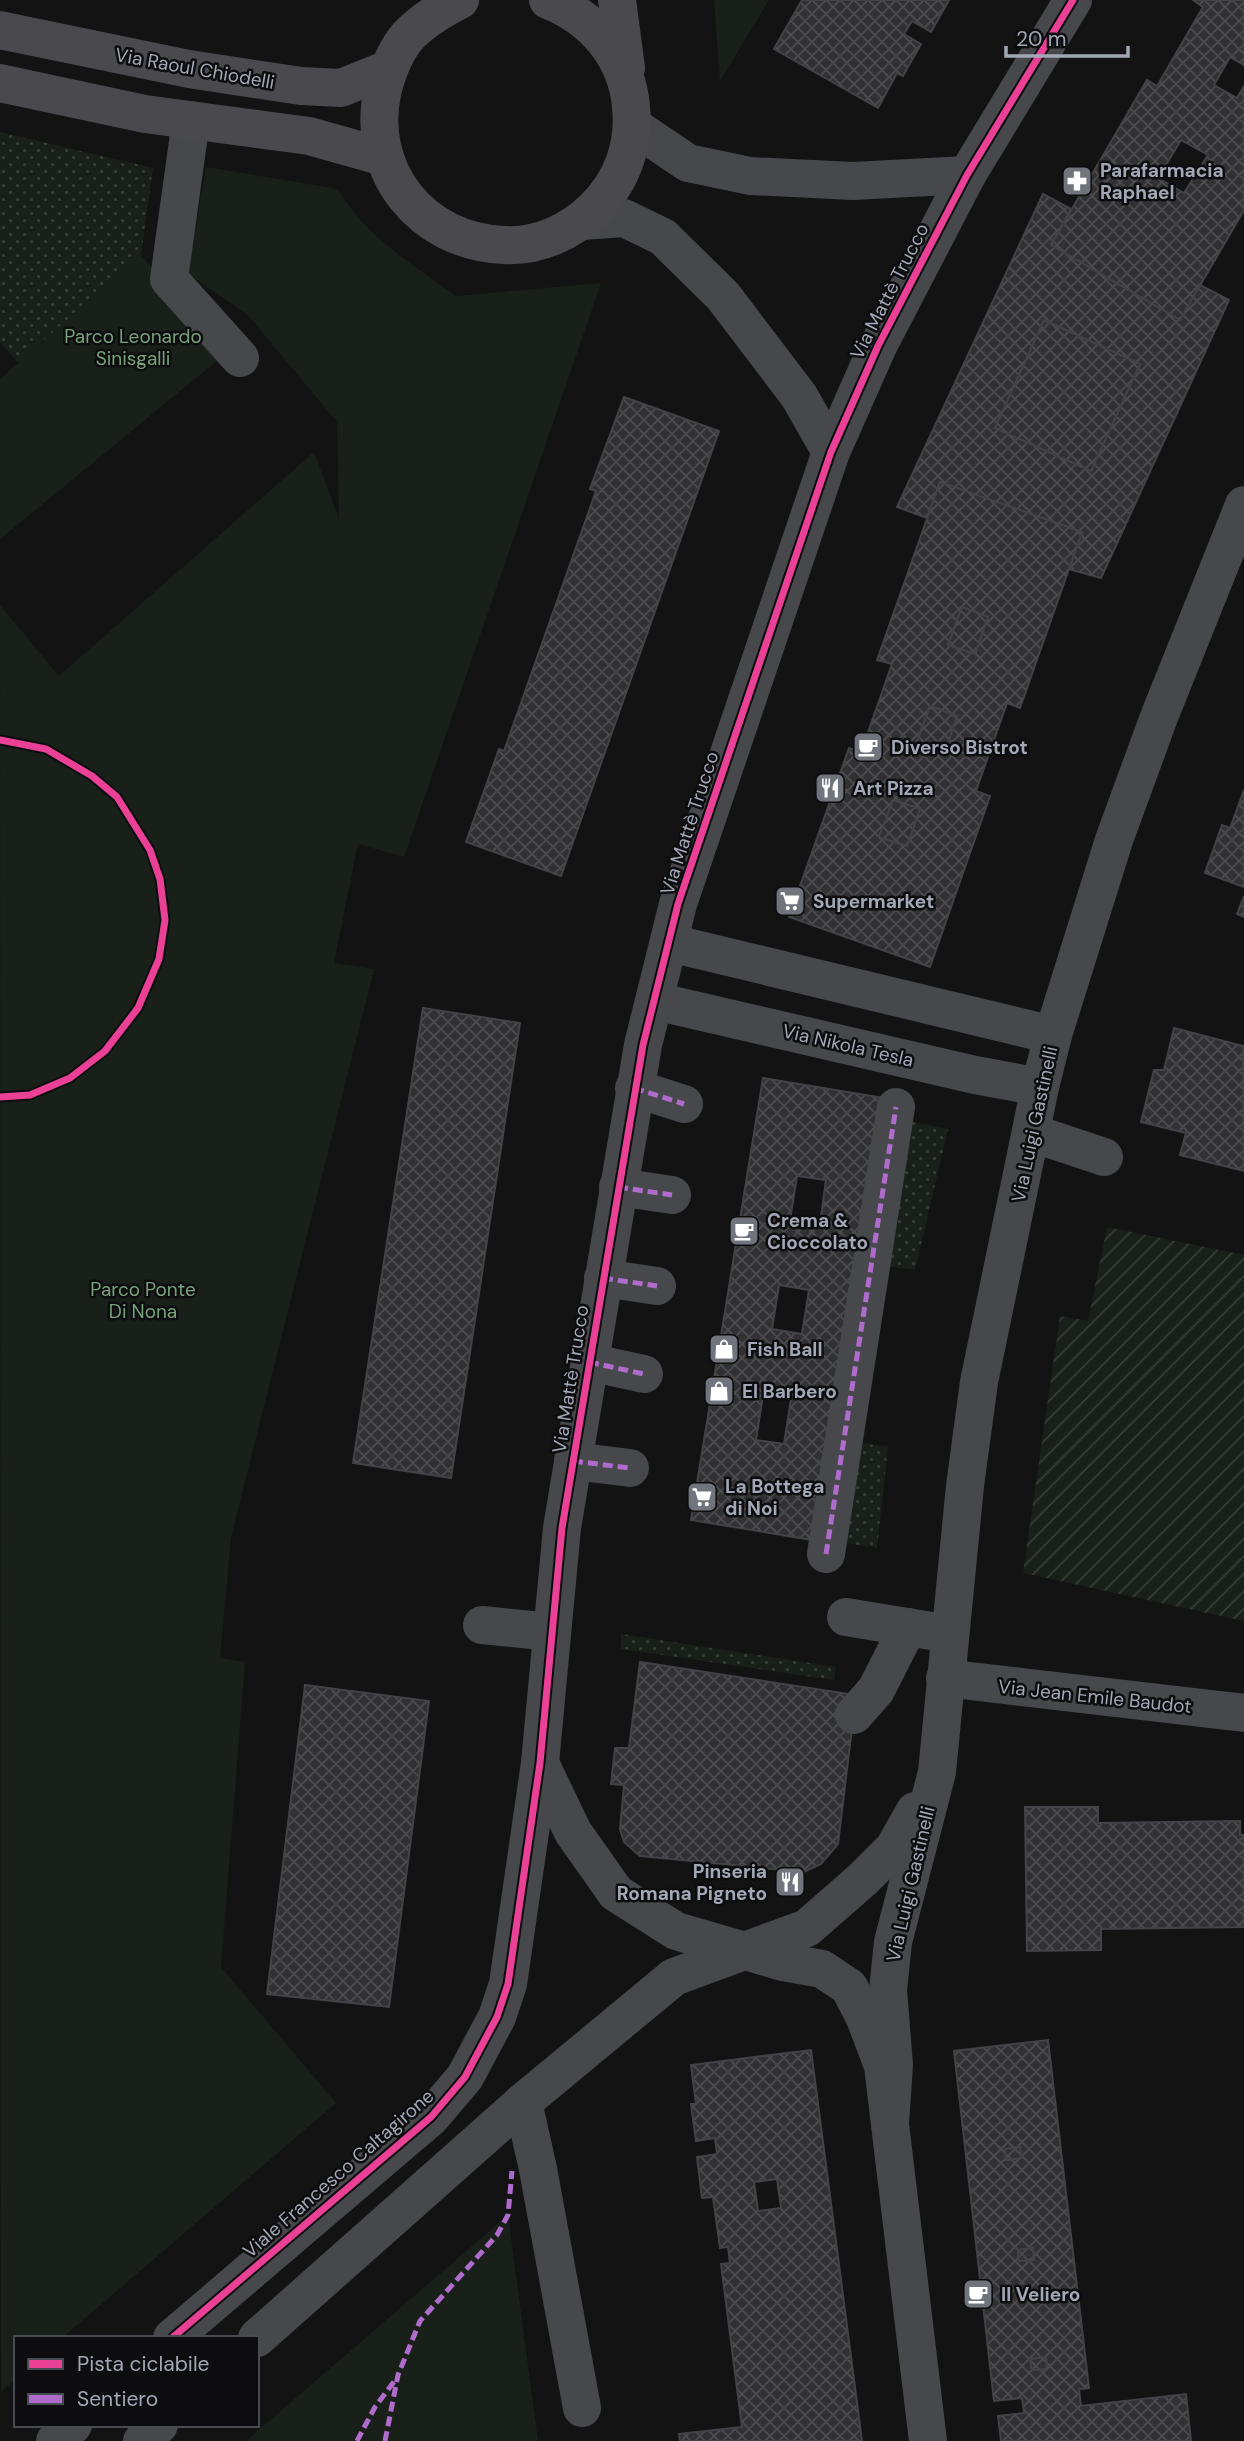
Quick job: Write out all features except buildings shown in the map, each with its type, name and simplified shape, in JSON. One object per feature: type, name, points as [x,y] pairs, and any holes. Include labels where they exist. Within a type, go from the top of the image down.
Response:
[{"type":"main road","points":[[460,0],[433,14],[407,38],[388,69],[378,112],[384,157],[398,188],[421,214],[450,233],[484,244],[518,246],[551,238],[582,221],[608,195],[625,163],[631,108],[617,0]]},
{"type":"main road","points":[[548,0],[567,8],[596,29],[617,57],[631,108]]},
{"type":"main road","name":"Via Raoul Chiodelli","points":[[0,30],[189,69],[301,86],[341,88],[388,69]]},
{"type":"main road","points":[[0,83],[145,114],[309,136],[384,157]]},
{"type":"street","name":"Via Mattè Trucco","points":[[540,1763],[562,1528],[634,1088],[678,904],[831,452],[878,346],[967,175],[1073,0]]},
{"type":"street","points":[[631,108],[688,163],[750,176],[853,181],[967,175]]},
{"type":"street","points":[[191,120],[169,279],[240,358]]},
{"type":"street","points":[[582,221],[624,218],[663,237],[723,296],[799,396],[831,452]]},
{"type":"street","name":"Via Luigi Gastinelli","points":[[890,2124],[894,2065],[888,1990],[892,1942],[937,1772],[945,1678],[979,1382],[1041,1087],[1053,1035],[1114,840],[1140,767],[1244,505]]},
{"type":"street","points":[[670,943],[1053,1035]]},
{"type":"street","name":"Via Nikola Tesla","points":[[655,1001],[975,1075],[1041,1087]]},
{"type":"street","points":[[634,1088],[684,1104]]},
{"type":"street","points":[[826,1554],[895,1107]]},
{"type":"street","points":[[1032,1133],[1104,1157]]},
{"type":"street","points":[[618,1187],[672,1195]]},
{"type":"street","points":[[603,1278],[657,1286]]},
{"type":"street","points":[[589,1362],[644,1374]]},
{"type":"street","points":[[573,1461],[630,1468]]},
{"type":"street","points":[[846,1617],[950,1634]]},
{"type":"street","points":[[481,1626],[552,1632]]},
{"type":"street","points":[[854,1715],[876,1690],[908,1627]]},
{"type":"street","name":"Via Jean Emile Baudot","points":[[945,1678],[1244,1713]]},
{"type":"street","points":[[540,1763],[573,1832],[616,1893],[676,1931],[748,1952]]},
{"type":"street","name":"Viale Francesco Caltagirone","points":[[174,2336],[431,2117],[465,2077],[497,2017],[508,1984],[540,1763]]},
{"type":"street","name":"Via Luigi Gastinelli","points":[[748,1952],[807,1928],[863,1880],[894,1848],[937,1772]]},
{"type":"street","points":[[259,2336],[523,2102],[674,1977],[748,1952]]},
{"type":"street","name":"Via Luigi Gastinelli","points":[[748,1952],[822,1969],[849,1987],[865,2018],[883,2066],[928,2441]]},
{"type":"street","points":[[523,2102],[582,2408]]},
{"type":"street","points":[[55,2441],[70,2427]]},
{"type":"street","points":[[142,2441],[157,2427]]},
{"type":"green space","points":[[714,0],[769,0],[720,81]]},
{"type":"green space","points":[[0,132],[153,168],[141,255],[18,363],[0,342]]},
{"type":"green space","name":"Parco Ponte Di Nona","points":[[206,167],[338,189],[349,206],[376,235],[456,296],[601,283],[404,857],[358,844],[334,963],[374,969],[231,1538],[220,1658],[245,1662],[221,1967],[336,2103],[64,2336],[14,2336],[14,2381],[1,2392],[0,605],[59,676],[314,452],[339,519],[337,422],[247,314],[188,274]]},
{"type":"green space","name":"Parco Leonardo Sinisgalli","points":[[141,255],[224,355],[0,539],[0,379]]},
{"type":"green space","points":[[909,1121],[948,1129],[915,1270],[886,1266]]},
{"type":"green space","points":[[1107,1227],[1244,1255],[1244,1621],[1023,1573],[1060,1316],[1088,1321]]},
{"type":"green space","points":[[855,1442],[888,1447],[877,1548],[840,1542]]},
{"type":"green space","points":[[621,1634],[836,1667],[834,1680],[621,1649]]},
{"type":"green space","points":[[508,2215],[538,2441],[246,2441]]},
{"type":"marked path","points":[[634,1088],[684,1104]]},
{"type":"marked path","points":[[826,1554],[896,1107]]},
{"type":"marked path","points":[[618,1187],[672,1195]]},
{"type":"marked path","points":[[603,1278],[657,1286]]},
{"type":"marked path","points":[[589,1362],[644,1374]]},
{"type":"marked path","points":[[573,1461],[630,1468]]},
{"type":"marked path","points":[[385,2441],[398,2375],[420,2321],[497,2235],[508,2215],[512,2171]]},
{"type":"marked path","points":[[357,2441],[375,2407],[396,2379]]},
{"type":"cycle path","points":[[174,2336],[431,2117],[465,2077],[497,2017],[508,1984],[540,1763],[562,1528],[643,1045],[678,904],[831,452],[878,346],[967,175],[1073,0]]},
{"type":"cycle path","points":[[0,740],[46,749],[92,776],[117,797],[150,850],[160,879],[165,920],[159,959],[138,1008],[105,1051],[70,1078],[30,1095],[0,1097]]},
{"type":"place","name":"Parafarmacia Raphael","points":[[1077,181]]},
{"type":"place","name":"Diverso Bistrot","points":[[868,747]]},
{"type":"place","name":"Art Pizza","points":[[830,788]]},
{"type":"place","name":"Supermarket","points":[[790,901]]},
{"type":"place","name":"Crema & Cioccolato","points":[[744,1231]]},
{"type":"place","name":"Fish Ball","points":[[724,1349]]},
{"type":"place","name":"El Barbero","points":[[719,1391]]},
{"type":"place","name":"La Bottega di Noi","points":[[702,1497]]},
{"type":"place","name":"Pinseria Romana Pigneto","points":[[790,1882]]},
{"type":"place","name":"Il Veliero","points":[[978,2294]]}]
